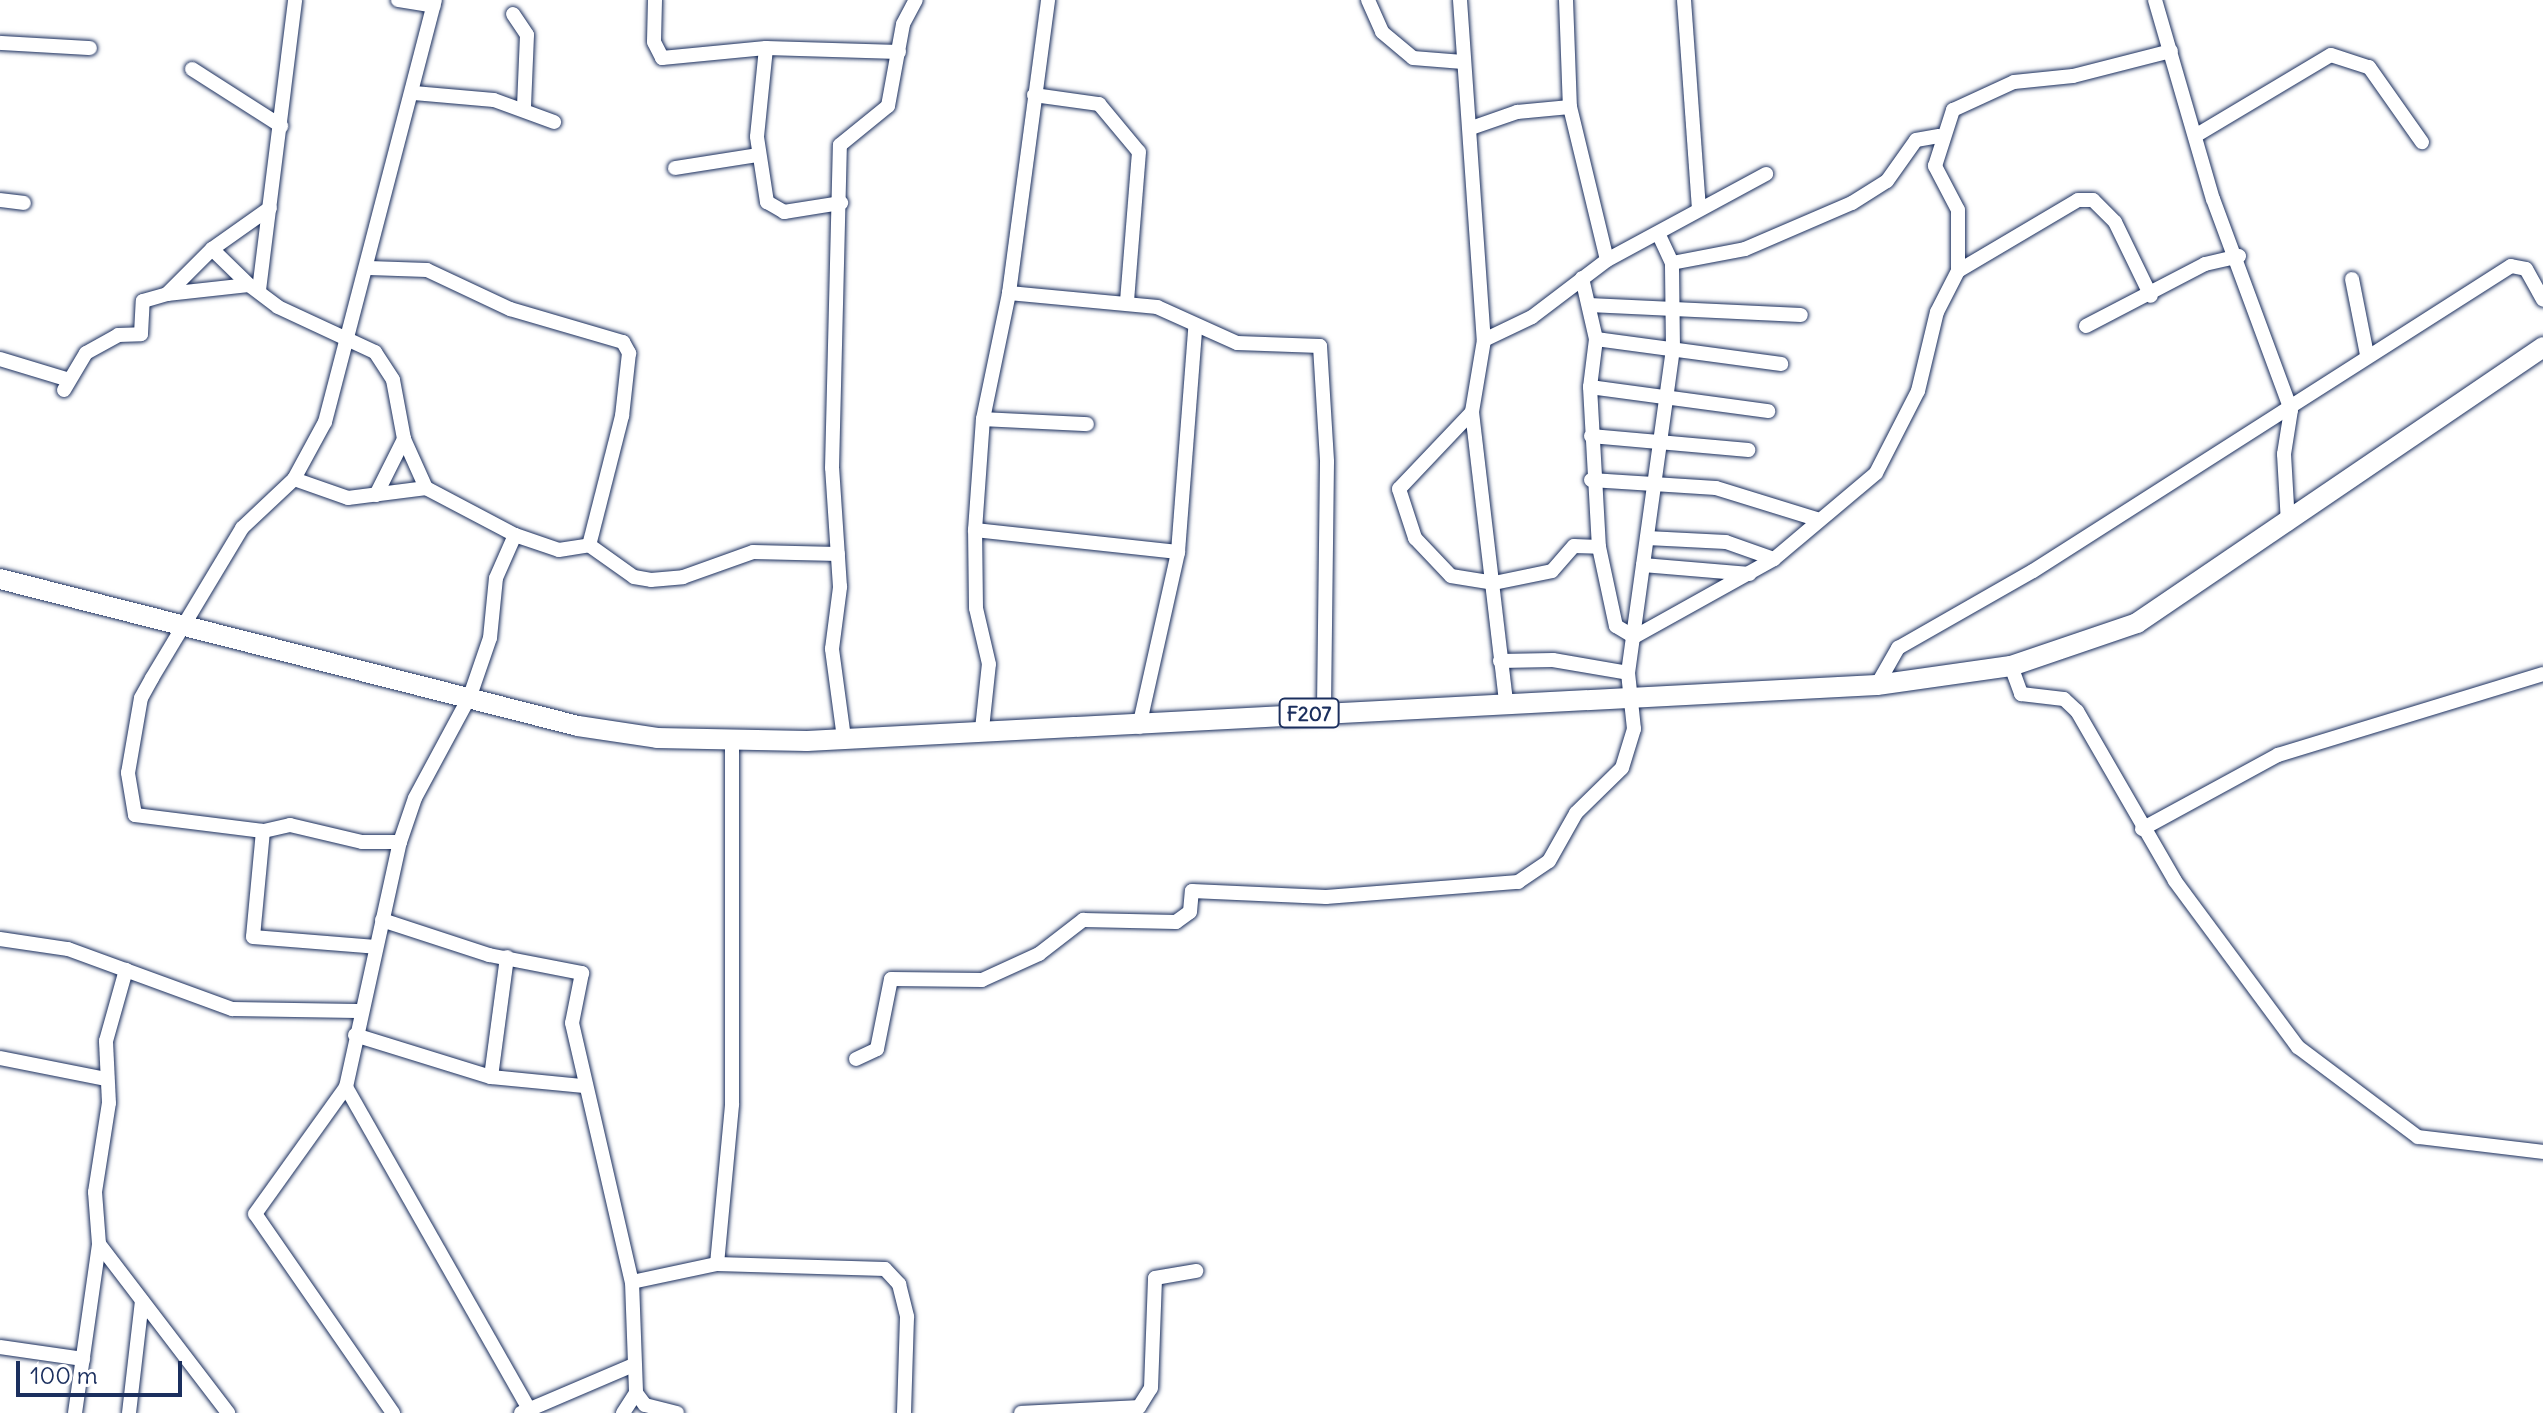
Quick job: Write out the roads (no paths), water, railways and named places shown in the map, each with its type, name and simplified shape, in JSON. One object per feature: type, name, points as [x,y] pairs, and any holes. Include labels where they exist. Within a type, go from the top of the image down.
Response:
[{"type":"main road","name":"F207","points":[[0,579],[470,696],[578,726],[732,742],[982,729],[1139,727],[1324,711],[1877,685],[2011,666],[2137,623],[2288,524],[2543,347]]},
{"type":"street","points":[[254,288],[270,208],[295,0]]},
{"type":"street","points":[[398,0],[435,3],[350,341],[325,422],[294,479],[242,528],[141,698],[128,807],[135,815],[263,831],[290,825],[362,842],[400,842]]},
{"type":"street","points":[[655,0],[654,42],[662,58],[766,48],[899,52]]},
{"type":"street","points":[[844,738],[832,649],[838,554],[832,468],[841,203],[840,145],[853,127],[888,106],[899,52],[916,0]]},
{"type":"street","points":[[982,729],[989,664],[976,608],[975,530],[983,419],[1009,293],[1048,0]]},
{"type":"street","points":[[1368,0],[1382,32],[1413,58],[1463,62]]},
{"type":"street","points":[[1460,0],[1463,62],[1474,127],[1471,200],[1484,340],[1472,412],[1506,702]]},
{"type":"street","points":[[1566,0],[1570,107],[1607,260]]},
{"type":"street","points":[[1684,0],[1699,208]]},
{"type":"street","points":[[2156,0],[2195,136],[2291,410],[2284,454],[2288,524]]},
{"type":"street","points":[[513,14],[527,35],[524,108]]},
{"type":"street","points":[[0,43],[90,48]]},
{"type":"street","points":[[766,48],[758,88],[760,184],[774,208],[841,203]]},
{"type":"street","points":[[1634,637],[1774,559],[1816,519],[1876,473],[1918,391],[1937,312],[1958,271],[1963,238],[1958,210],[1935,166],[1939,136],[1953,110],[2000,87],[2171,51]]},
{"type":"street","points":[[2195,136],[2331,55],[2369,67],[2422,142]]},
{"type":"street","points":[[192,69],[281,126]]},
{"type":"street","points":[[414,93],[453,92],[524,108],[554,122]]},
{"type":"street","points":[[1034,95],[1099,104],[1139,152],[1127,302]]},
{"type":"street","points":[[1474,127],[1517,112],[1570,107]]},
{"type":"street","points":[[1672,263],[1745,249],[1852,203],[1887,181],[1916,140],[1939,136]]},
{"type":"street","points":[[675,168],[758,155]]},
{"type":"street","points":[[1484,340],[1532,317],[1607,260],[1659,235],[1699,208],[1766,174]]},
{"type":"street","points":[[1958,271],[2086,199],[2115,222],[2151,296]]},
{"type":"street","points":[[0,200],[24,203]]},
{"type":"street","points":[[167,294],[212,249],[270,208]]},
{"type":"street","points":[[856,1059],[877,1049],[891,979],[982,980],[1039,954],[1083,920],[1176,922],[1190,912],[1192,891],[1326,897],[1518,882],[1549,861],[1576,813],[1622,768],[1634,729],[1628,673],[1673,349],[1672,263],[1659,235]]},
{"type":"street","points":[[212,249],[254,288],[375,352],[393,380],[404,439],[426,488]]},
{"type":"street","points":[[2086,326],[2151,296],[2205,264],[2239,256]]},
{"type":"street","points":[[1877,685],[1898,648],[2291,410],[2367,355],[2511,266],[2526,269],[2543,300]]},
{"type":"street","points":[[369,268],[427,270],[510,309],[623,342],[629,353],[622,416],[589,545]]},
{"type":"street","points":[[1582,278],[1596,339],[1590,387],[1591,480],[1599,547],[1616,626],[1634,637]]},
{"type":"street","points":[[2352,279],[2367,355]]},
{"type":"street","points":[[0,359],[65,384],[86,353],[118,335],[141,334],[143,301],[167,294],[254,288]]},
{"type":"street","points":[[1009,293],[1127,302],[1172,311],[1195,329],[1261,347],[1320,346],[1324,711]]},
{"type":"street","points":[[1589,305],[1801,315]]},
{"type":"street","points":[[1139,727],[1178,552],[1195,329]]},
{"type":"street","points":[[1596,339],[1781,364]]},
{"type":"street","points":[[1590,387],[1768,411]]},
{"type":"street","points":[[1472,412],[1407,476],[1398,505],[1415,538],[1451,576],[1494,583],[1552,571],[1574,546],[1599,547]]},
{"type":"street","points":[[983,419],[1087,424]]},
{"type":"street","points":[[1591,436],[1748,450]]},
{"type":"street","points":[[376,495],[404,439]]},
{"type":"street","points":[[294,479],[348,498],[426,488],[515,535],[559,550],[589,545],[634,577],[651,580],[683,577],[753,552],[838,554]]},
{"type":"street","points":[[1591,480],[1716,488],[1816,519]]},
{"type":"street","points":[[975,530],[1178,552]]},
{"type":"street","points":[[393,1413],[255,1214],[346,1087],[357,1011],[376,947],[400,842],[415,798],[470,696],[490,638],[496,578],[515,535]]},
{"type":"street","points":[[1647,538],[1726,542],[1774,559]]},
{"type":"street","points":[[1643,565],[1750,574]]},
{"type":"street","points":[[1500,661],[1553,660],[1628,673]]},
{"type":"street","points":[[2011,666],[2021,694],[2070,703],[2142,829],[2298,1047],[2418,1137],[2543,1152]]},
{"type":"street","points":[[2142,829],[2278,755],[2543,674]]},
{"type":"street","points":[[717,1264],[732,1104],[732,742]]},
{"type":"street","points":[[263,831],[253,937],[376,947]]},
{"type":"street","points":[[382,920],[507,957],[582,973],[572,1023],[582,1086],[632,1282],[631,1366],[636,1393],[645,1405],[677,1413]]},
{"type":"street","points":[[0,939],[68,949],[257,1014],[317,1006],[357,1011]]},
{"type":"street","points":[[491,1077],[507,957]]},
{"type":"street","points":[[75,1413],[99,1244],[95,1192],[109,1103],[106,1041],[126,970]]},
{"type":"street","points":[[355,1035],[491,1077],[582,1086]]},
{"type":"street","points":[[0,1058],[106,1079]]},
{"type":"street","points":[[346,1087],[526,1412],[631,1366]]},
{"type":"street","points":[[99,1244],[228,1413]]},
{"type":"street","points":[[632,1282],[717,1264],[875,1266],[894,1276],[907,1317],[904,1413]]},
{"type":"street","points":[[1021,1413],[1141,1410],[1151,1388],[1155,1278],[1196,1271]]},
{"type":"street","points":[[129,1413],[142,1301]]},
{"type":"street","points":[[0,1347],[83,1359]]},
{"type":"street","points":[[623,1413],[636,1393]]}]
